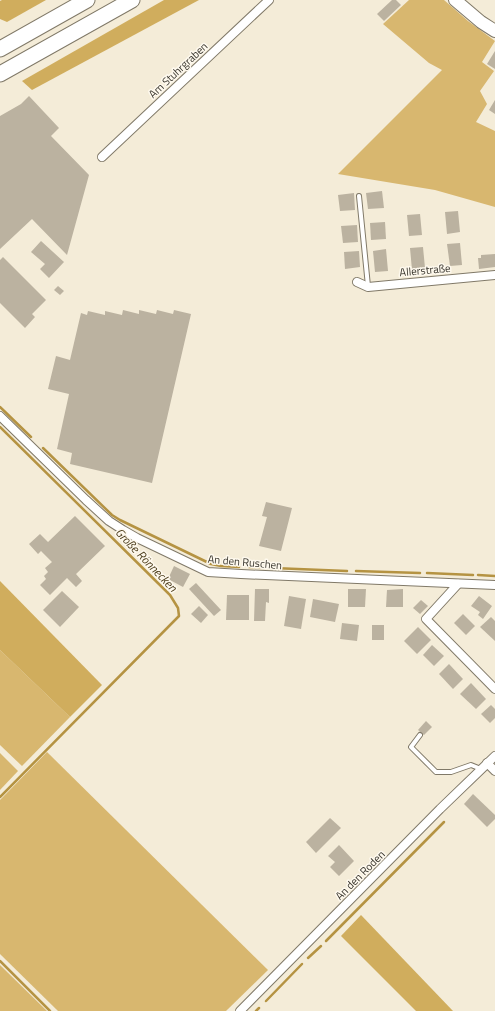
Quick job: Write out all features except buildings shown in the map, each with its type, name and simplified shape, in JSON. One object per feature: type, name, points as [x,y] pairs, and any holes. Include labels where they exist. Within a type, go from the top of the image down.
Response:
[{"type":"highway","points":[[0,49],[87,0]]},
{"type":"highway","points":[[0,74],[132,0]]},
{"type":"street","name":"Am Stuhrgraben","points":[[102,157],[269,0]]},
{"type":"street","points":[[455,0],[481,22],[495,31]]},
{"type":"street","name":"Allerstraße","points":[[357,282],[368,287],[495,275]]},
{"type":"street","name":"An den Ruschen","points":[[0,416],[109,521],[137,538],[208,572],[495,585]]},
{"type":"street","points":[[458,584],[426,619],[495,689]]},
{"type":"street","name":"An den Roden","points":[[240,1011],[435,814],[495,756]]},
{"type":"street","points":[[484,766],[495,771]]},
{"type":"lane","points":[[359,196],[368,287]]},
{"type":"lane","points":[[420,735],[411,747],[436,772],[451,772],[471,765],[484,766]]},
{"type":"shaded area","points":[[46,0],[7,22],[0,19],[0,1]]},
{"type":"shaded area","points":[[164,0],[199,0],[32,90],[22,81]]},
{"type":"shaded area","points":[[409,0],[444,0],[468,21],[495,41],[482,62],[494,71],[480,91],[487,104],[476,122],[495,131],[495,207],[435,190],[338,174],[442,70],[429,63],[383,24]]},
{"type":"shaded area","points":[[0,581],[102,685],[70,717],[0,650]]},
{"type":"shaded area","points":[[0,650],[70,717],[22,766],[0,745]]},
{"type":"shaded area","points":[[47,752],[268,970],[226,1011],[58,1011],[0,954],[0,800]]},
{"type":"shaded area","points":[[0,753],[18,771],[0,790]]},
{"type":"shaded area","points":[[361,915],[453,1011],[416,1011],[341,936]]},
{"type":"shaded area","points":[[0,965],[47,1011],[0,1011]]},
{"type":"waterway","points":[[0,407],[31,437]]},
{"type":"waterway","name":"Große Rönnecken","points":[[0,427],[170,595],[178,608],[179,616],[0,797]]},
{"type":"waterway","points":[[43,448],[112,515],[120,520],[211,564],[239,567]]},
{"type":"waterway","points":[[249,567],[260,567]]},
{"type":"waterway","points":[[273,568],[347,571]]},
{"type":"waterway","points":[[356,571],[420,573]]},
{"type":"waterway","points":[[427,573],[473,575]]},
{"type":"waterway","points":[[478,575],[495,576]]},
{"type":"waterway","points":[[326,941],[444,822]]},
{"type":"waterway","points":[[308,958],[321,946]]},
{"type":"waterway","name":"Große Rönnecken","points":[[0,961],[50,1011]]},
{"type":"waterway","points":[[266,1001],[302,964]]},
{"type":"waterway","points":[[256,1011],[259,1008]]}]
